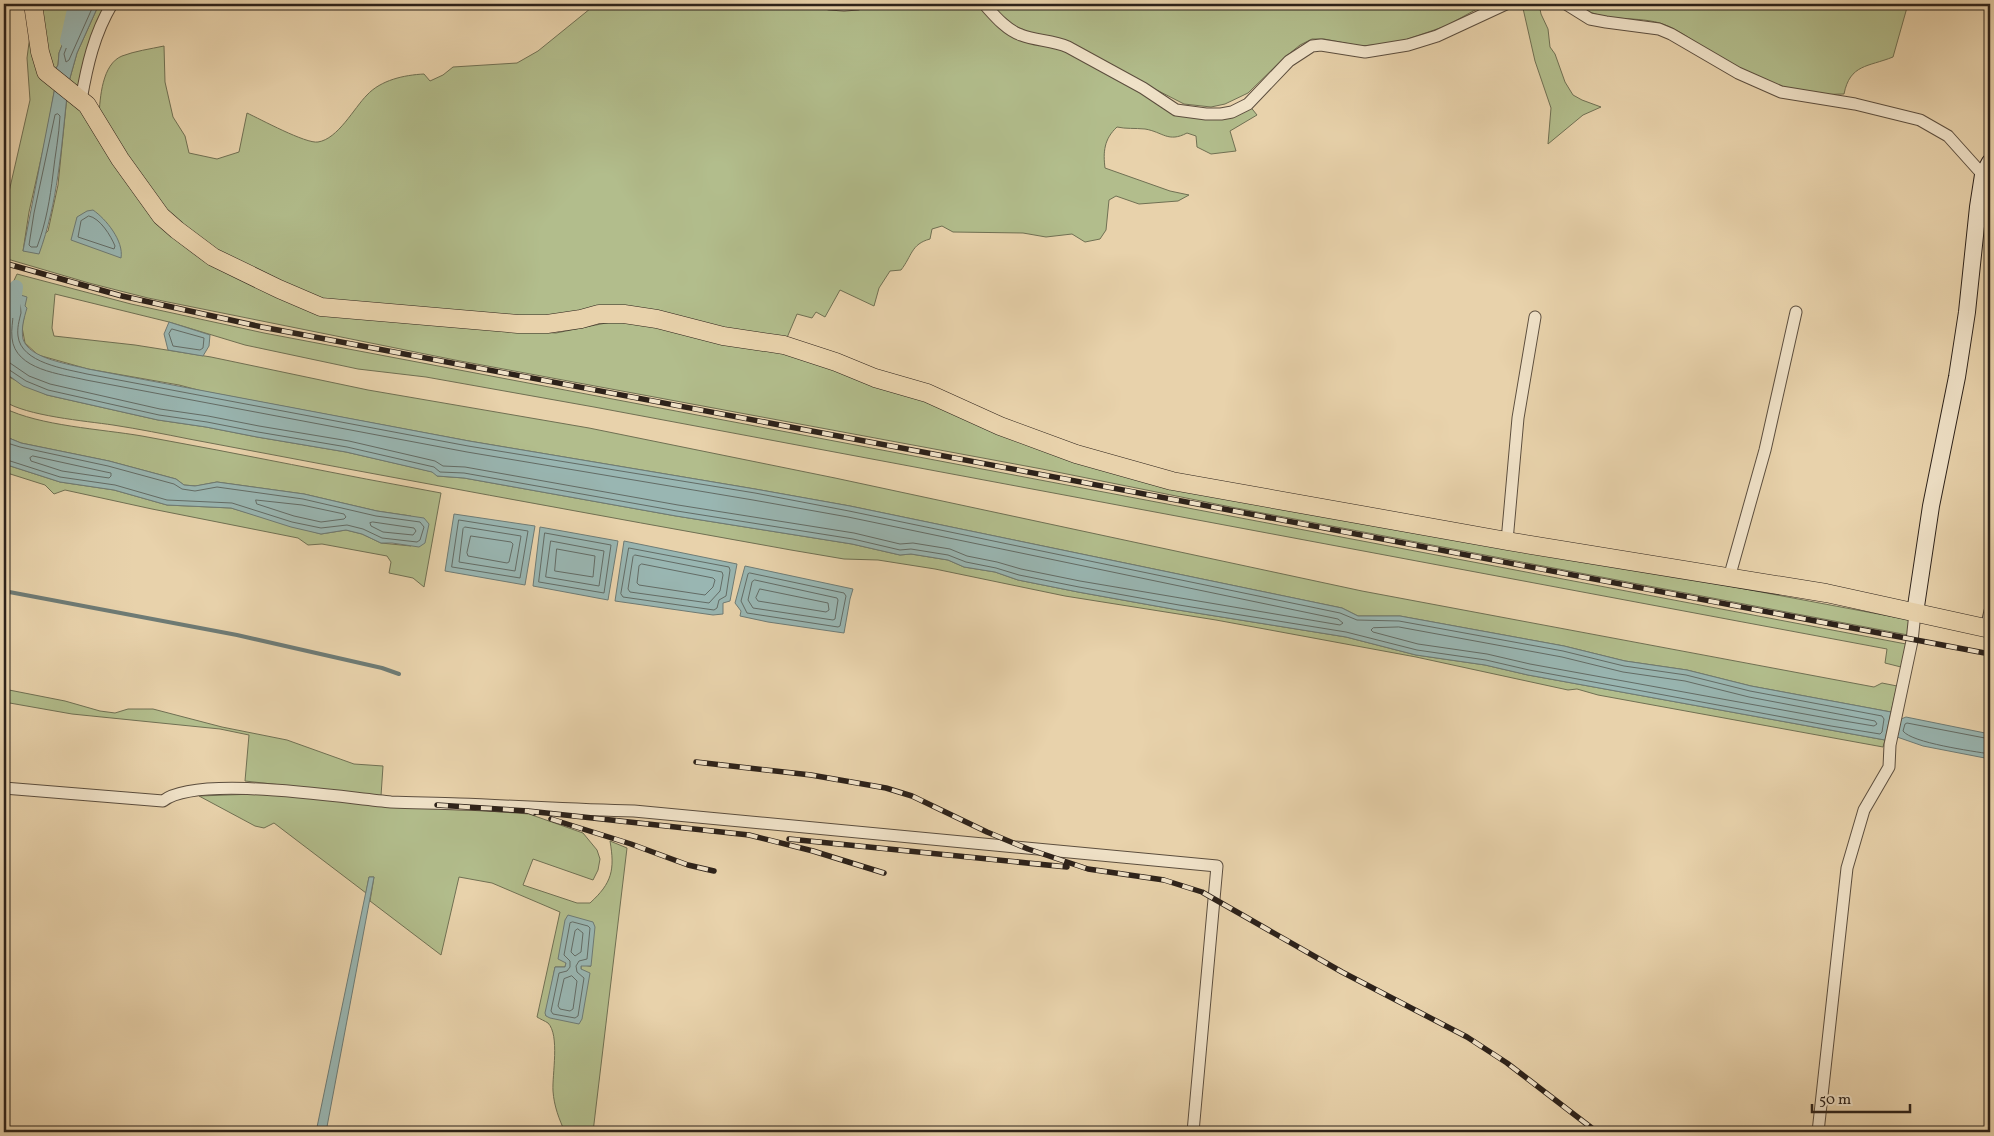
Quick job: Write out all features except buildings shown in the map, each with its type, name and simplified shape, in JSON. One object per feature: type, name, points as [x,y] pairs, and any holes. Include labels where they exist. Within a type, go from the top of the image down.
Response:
[{"type":"main road","points":[[33,4],[40,52],[46,72],[87,105],[120,159],[161,216],[213,257],[321,307],[518,324],[546,324],[599,314],[624,314],[657,319],[723,336],[784,345],[836,362],[875,378],[927,393],[1037,440],[1123,469],[1172,481],[1507,541],[1826,594],[1988,629]]},
{"type":"street","points":[[75,95],[105,16],[112,4]]},
{"type":"street","points":[[829,4],[858,4]]},
{"type":"street","points":[[984,4],[995,16],[1019,34],[1056,42],[1068,47],[1144,88],[1176,110],[1206,114],[1232,112],[1241,108],[1256,96],[1289,61],[1312,46],[1321,44],[1365,52],[1408,45],[1437,36],[1506,4]]},
{"type":"street","points":[[1566,4],[1590,19],[1659,29],[1738,73],[1782,92],[1855,104],[1920,120],[1948,136],[1987,169],[1978,206],[1967,312],[1957,377],[1931,506],[1912,641],[1890,745],[1889,767],[1864,810],[1847,868],[1818,1132]]},
{"type":"street","points":[[1729,578],[1765,450],[1796,312]]},
{"type":"street","points":[[1507,541],[1518,418],[1535,317]]},
{"type":"street","points":[[1988,629],[1990,611]]},
{"type":"street","points":[[4,788],[163,801],[171,795],[186,791],[254,789],[392,802],[634,811],[1217,866],[1193,1132]]},
{"type":"green space","points":[[39,4],[51,6],[53,4],[78,4],[59,53],[58,65],[54,72],[47,62]]},
{"type":"green space","points":[[99,4],[108,4],[79,93],[68,85],[77,53]]},
{"type":"green space","points":[[596,4],[822,4],[833,6],[862,4],[982,4],[1006,27],[1055,43],[1190,114],[1249,105],[1257,115],[1230,131],[1236,151],[1211,154],[1197,147],[1196,136],[1187,133],[1170,137],[1151,130],[1117,127],[1109,136],[1105,146],[1105,168],[1170,191],[1189,195],[1178,201],[1139,204],[1116,196],[1109,200],[1106,230],[1100,239],[1085,242],[1072,234],[1046,237],[1023,233],[953,232],[942,226],[932,229],[930,239],[915,247],[901,270],[890,271],[879,288],[874,306],[840,290],[825,317],[816,312],[812,318],[797,314],[786,340],[704,324],[550,319],[347,307],[254,274],[171,220],[99,116],[103,82],[110,66],[115,60],[132,53],[164,46],[165,82],[173,117],[185,136],[189,153],[217,159],[239,152],[247,113],[294,135],[312,142],[318,142],[325,140],[339,129],[367,95],[386,82],[401,77],[424,74],[430,81],[443,75],[453,67],[517,63],[538,51]]},
{"type":"green space","points":[[989,4],[1486,4],[1446,26],[1396,43],[1361,46],[1324,39],[1312,39],[1300,45],[1284,58],[1248,93],[1225,104],[1211,107],[1184,104],[1145,84],[1013,25]]},
{"type":"green space","points":[[1522,4],[1539,4],[1541,14],[1548,29],[1550,47],[1555,54],[1565,82],[1573,95],[1601,107],[1583,115],[1548,144],[1551,108],[1535,61]]},
{"type":"green space","points":[[1575,4],[1908,4],[1893,57],[1861,68],[1851,77],[1844,94],[1817,95],[1780,86],[1755,75],[1720,58],[1668,26],[1649,21],[1607,17]]},
{"type":"green space","points":[[30,35],[55,87],[29,212],[23,251],[48,231],[58,185],[67,96],[79,106],[146,208],[296,304],[516,331],[556,333],[611,322],[641,322],[760,345],[928,399],[1095,467],[1910,620],[1908,635],[1231,507],[1042,469],[455,360],[148,298],[4,258],[4,207],[30,100],[27,58]]},
{"type":"green space","points":[[17,274],[131,304],[264,333],[1906,644],[1901,667],[1885,663],[1887,649],[594,407],[426,377],[358,369],[245,345],[169,322],[55,294],[52,328],[54,336],[135,345],[211,357],[368,390],[589,428],[835,478],[1362,591],[1874,687],[1882,683],[1897,686],[1891,712],[1751,686],[1687,670],[1625,661],[1564,646],[1400,616],[1358,616],[1342,608],[850,506],[469,441],[88,369],[38,355],[25,343],[22,327],[24,318],[9,302],[6,302],[4,308],[4,302]]},
{"type":"green space","points":[[4,372],[11,378],[47,395],[158,420],[346,452],[433,472],[437,476],[464,478],[676,516],[852,544],[900,555],[911,554],[948,560],[964,567],[995,572],[1018,580],[1078,592],[1346,637],[1416,655],[1485,665],[1528,675],[1885,740],[1883,747],[1598,695],[1577,689],[1568,690],[1416,657],[1216,620],[1065,596],[935,569],[878,560],[844,559],[791,550],[142,430],[41,414],[27,411],[4,401]]},
{"type":"green space","points":[[4,408],[53,423],[142,436],[441,493],[424,587],[413,578],[389,573],[391,562],[387,556],[322,544],[308,545],[298,538],[65,490],[54,494],[45,485],[4,472],[4,464],[60,482],[114,490],[167,505],[231,508],[321,534],[346,530],[362,534],[381,543],[411,546],[411,516],[377,511],[304,494],[217,482],[196,486],[184,485],[176,479],[109,461],[21,443],[4,436]]},
{"type":"green space","points":[[4,689],[65,701],[100,711],[115,713],[128,709],[153,709],[222,727],[287,740],[354,764],[383,766],[381,796],[245,781],[249,735],[220,729],[72,714],[4,702]]},
{"type":"green space","points":[[255,794],[529,814],[583,833],[597,850],[600,859],[598,870],[593,880],[533,859],[523,885],[577,903],[590,903],[607,882],[612,868],[610,841],[627,848],[593,1132],[565,1132],[557,1112],[554,1097],[554,1036],[548,1023],[537,1017],[560,912],[492,883],[459,877],[441,955],[370,901],[374,877],[369,877],[366,893],[274,823],[264,828],[255,826],[199,796]],"holes":[[[566,963],[591,966],[581,965],[581,969],[546,1016],[555,967],[565,967]]]},
{"type":"water","points":[[78,4],[99,4],[77,53],[68,85],[54,72],[58,65],[59,53]]},
{"type":"water","points":[[55,87],[67,96],[55,195],[39,254],[23,251]]},
{"type":"water","points":[[93,210],[113,231],[120,245],[121,258],[71,240],[77,217]]},
{"type":"water","points":[[11,292],[27,297],[25,306],[27,308],[22,331],[23,339],[27,346],[41,356],[71,365],[469,441],[850,506],[1342,608],[1358,616],[1400,616],[1564,646],[1625,661],[1687,670],[1751,686],[1891,712],[1885,740],[1528,675],[1485,665],[1416,655],[1346,637],[1078,592],[1018,580],[995,572],[964,567],[948,560],[911,554],[900,555],[852,544],[676,516],[464,478],[437,476],[432,472],[346,452],[158,420],[47,395],[23,386],[4,372],[4,308],[6,301],[9,302]]},
{"type":"water","points":[[169,322],[210,335],[209,346],[203,356],[168,350],[164,334]]},
{"type":"water","points":[[4,436],[21,443],[109,461],[176,479],[184,485],[195,486],[217,482],[304,494],[377,511],[424,518],[429,524],[425,543],[419,547],[381,543],[362,534],[346,530],[321,534],[291,527],[231,508],[167,505],[114,490],[60,482],[4,464]]},
{"type":"water","points":[[454,514],[535,526],[525,585],[445,571]]},
{"type":"water","points":[[540,527],[618,541],[608,600],[533,586]]},
{"type":"water","points":[[624,541],[737,564],[730,601],[723,603],[723,614],[713,615],[615,601]]},
{"type":"water","points":[[745,566],[853,589],[844,633],[740,616],[741,611],[735,603]]},
{"type":"water","points":[[1906,717],[1990,734],[1990,759],[1923,746],[1897,737],[1901,719]]},
{"type":"water","points":[[369,877],[374,877],[326,1132],[316,1132]]},
{"type":"water","points":[[568,915],[593,922],[595,927],[591,966],[581,966],[581,969],[590,973],[582,1019],[579,1024],[550,1018],[545,1013],[555,967],[565,967],[566,963],[558,959],[565,920]]},
{"type":"waterway","points":[[67,41],[73,14],[78,4]]},
{"type":"waterway","points":[[13,311],[16,287]]},
{"type":"waterway","points":[[4,591],[237,635],[382,668],[399,674]]},
{"type":"railway","points":[[4,263],[122,296],[262,327],[1990,654]]},
{"type":"railway","points":[[696,762],[811,775],[886,788],[912,796],[987,832],[1028,849],[1088,869],[1164,880],[1202,892],[1342,972],[1467,1037],[1507,1063],[1597,1132]]},
{"type":"railway","points":[[437,805],[528,811],[534,813]]},
{"type":"railway","points":[[528,811],[749,835],[813,851],[884,873]]},
{"type":"railway","points":[[551,819],[631,844],[688,865],[714,871]]},
{"type":"railway","points":[[789,839],[1067,867]]},
{"type":"railway","points":[[1173,1131],[1190,1132]]}]
